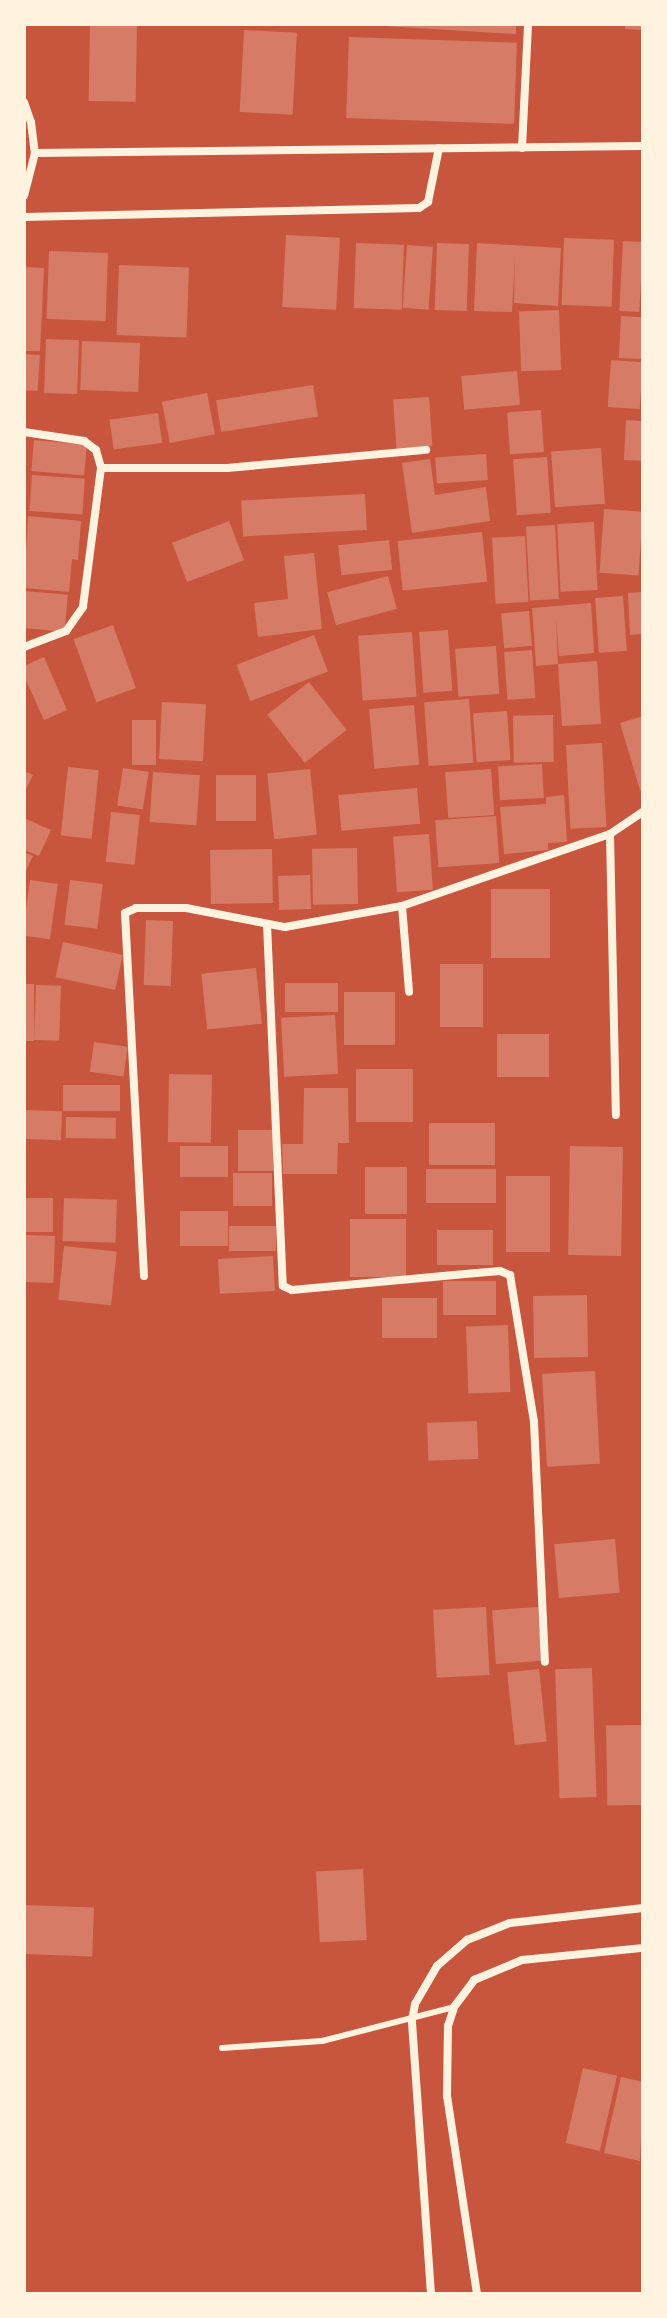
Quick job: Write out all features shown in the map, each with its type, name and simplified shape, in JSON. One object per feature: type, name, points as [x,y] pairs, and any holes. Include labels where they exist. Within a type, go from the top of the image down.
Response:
[{"type":"street","points":[[522,148],[528,24]]},
{"type":"street","points":[[24,102],[31,122],[35,153],[24,196]]},
{"type":"street","points":[[35,153],[643,146]]},
{"type":"street","points":[[24,217],[419,208],[428,202],[439,148]]},
{"type":"street","points":[[24,432],[84,441],[96,450],[101,468],[83,607],[66,631],[24,647]]},
{"type":"street","points":[[101,468],[227,468],[426,450]]},
{"type":"street","points":[[144,1276],[122,916],[136,908],[186,908],[285,927],[402,906],[610,834],[643,812]]},
{"type":"street","points":[[610,834],[616,1115]]},
{"type":"street","points":[[402,906],[409,992]]},
{"type":"street","points":[[267,924],[283,1286],[292,1290],[500,1271],[510,1275],[534,1422],[545,1662]]},
{"type":"street","points":[[431,2294],[412,2020],[415,2004],[437,1966],[467,1940],[510,1923],[643,1908]]},
{"type":"street","points":[[477,2294],[447,2096],[448,2026],[454,2007],[474,1980],[522,1960],[643,1948]]},
{"type":"lane","points":[[222,2048],[322,2041],[454,2007]]},
{"type":"building","points":[[90,24],[137,25],[136,102],[89,101]]},
{"type":"building","points":[[351,24],[516,24],[516,34]]},
{"type":"building","points":[[625,24],[643,24],[643,30],[625,29]]},
{"type":"building","points":[[244,30],[297,33],[293,115],[240,112]]},
{"type":"building","points":[[349,37],[517,43],[514,124],[346,118]]},
{"type":"building","points":[[286,235],[340,238],[336,310],[282,307]]},
{"type":"building","points":[[564,238],[614,240],[612,307],[562,305]]},
{"type":"building","points":[[623,241],[643,242],[639,312],[619,311]]},
{"type":"building","points":[[356,243],[404,245],[402,310],[354,308]]},
{"type":"building","points":[[437,243],[469,244],[467,311],[435,310]]},
{"type":"building","points":[[477,243],[561,248],[558,306],[514,303],[515,258],[512,312],[474,311]]},
{"type":"building","points":[[407,245],[433,247],[429,310],[403,308]]},
{"type":"building","points":[[49,251],[108,253],[106,321],[47,319]]},
{"type":"building","points":[[119,265],[189,267],[187,337],[117,335]]},
{"type":"building","points":[[24,267],[44,268],[40,351],[24,351]]},
{"type":"building","points":[[559,310],[561,370],[521,371],[519,311]]},
{"type":"building","points":[[621,316],[643,317],[641,359],[619,358]]},
{"type":"building","points":[[46,339],[79,340],[77,394],[44,393]]},
{"type":"building","points":[[82,341],[140,343],[138,392],[80,390]]},
{"type":"building","points":[[24,354],[40,355],[37,391],[24,390]]},
{"type":"building","points":[[611,360],[643,362],[640,409],[608,407]]},
{"type":"building","points":[[517,371],[520,405],[464,410],[461,376]]},
{"type":"building","points":[[313,385],[318,417],[221,432],[216,400]]},
{"type":"building","points":[[207,393],[215,434],[170,443],[162,402]]},
{"type":"building","points":[[429,397],[432,446],[397,448],[393,400]]},
{"type":"building","points":[[541,410],[544,452],[510,454],[507,412]]},
{"type":"building","points":[[158,413],[162,443],[114,450],[109,420]]},
{"type":"building","points":[[626,420],[643,421],[641,461],[624,460]]},
{"type":"building","points":[[34,440],[87,445],[84,476],[31,471]]},
{"type":"building","points":[[601,448],[605,504],[555,507],[551,451]]},
{"type":"building","points":[[486,454],[488,480],[437,483],[435,458]]},
{"type":"building","points":[[547,457],[551,513],[517,515],[513,459]]},
{"type":"building","points":[[430,459],[435,495],[486,487],[490,521],[412,533],[402,463]]},
{"type":"building","points":[[32,475],[85,479],[82,515],[29,511]]},
{"type":"building","points":[[365,494],[367,530],[243,536],[241,500]]},
{"type":"building","points":[[604,509],[643,512],[638,576],[600,573]]},
{"type":"building","points":[[28,516],[81,521],[78,560],[72,559],[69,592],[24,588]]},
{"type":"building","points":[[229,521],[244,560],[187,582],[172,543]]},
{"type":"building","points":[[594,522],[598,590],[561,592],[557,524]]},
{"type":"building","points":[[555,525],[559,599],[530,600],[526,527]]},
{"type":"building","points":[[482,532],[487,582],[403,591],[397,541]]},
{"type":"building","points":[[525,536],[528,602],[495,604],[492,538]]},
{"type":"building","points":[[389,540],[392,570],[341,575],[338,545]]},
{"type":"building","points":[[314,553],[322,629],[258,637],[254,603],[288,599],[284,556]]},
{"type":"building","points":[[388,576],[397,609],[336,625],[327,592]]},
{"type":"building","points":[[24,591],[68,595],[65,632],[24,628]]},
{"type":"building","points":[[643,592],[643,634],[630,635],[628,593]]},
{"type":"building","points":[[623,596],[627,651],[599,653],[595,598]]},
{"type":"building","points":[[591,603],[594,653],[559,656],[556,617],[558,664],[536,666],[532,608]]},
{"type":"building","points":[[529,611],[532,646],[504,648],[501,613]]},
{"type":"building","points":[[113,625],[136,688],[96,702],[74,639]]},
{"type":"building","points":[[448,630],[452,691],[423,693],[419,632]]},
{"type":"building","points":[[412,632],[417,697],[363,701],[358,636]]},
{"type":"building","points":[[314,635],[328,671],[250,701],[237,665]]},
{"type":"building","points":[[496,646],[499,694],[458,697],[455,649]]},
{"type":"building","points":[[532,650],[535,698],[507,700],[504,652]]},
{"type":"building","points":[[44,657],[67,710],[44,720],[24,676],[24,666]]},
{"type":"building","points":[[597,661],[601,724],[562,726],[558,664]]},
{"type":"building","points":[[309,682],[347,730],[305,763],[267,715]]},
{"type":"building","points":[[469,699],[473,763],[429,766],[424,702]]},
{"type":"building","points":[[162,702],[206,704],[203,761],[159,759]]},
{"type":"building","points":[[414,705],[419,765],[374,769],[369,709]]},
{"type":"building","points":[[507,711],[510,760],[477,762],[473,713]]},
{"type":"building","points":[[553,715],[554,762],[514,763],[513,716]]},
{"type":"building","points":[[643,716],[643,789],[640,790],[620,723]]},
{"type":"building","points":[[132,720],[156,720],[156,765],[132,765]]},
{"type":"building","points":[[602,743],[606,827],[570,829],[566,745]]},
{"type":"building","points":[[542,764],[544,798],[500,800],[498,766]]},
{"type":"building","points":[[68,767],[99,770],[92,839],[61,836]]},
{"type":"building","points":[[123,768],[149,772],[143,810],[117,806]]},
{"type":"building","points":[[310,769],[317,835],[274,839],[267,773]]},
{"type":"building","points":[[491,769],[494,815],[448,818],[445,772]]},
{"type":"building","points":[[24,771],[33,775],[24,793]]},
{"type":"building","points":[[153,772],[200,775],[196,825],[150,822]]},
{"type":"building","points":[[216,775],[256,775],[256,821],[216,821]]},
{"type":"building","points":[[417,788],[420,824],[341,831],[338,795]]},
{"type":"building","points":[[564,795],[567,842],[548,843],[548,850],[504,854],[500,807],[546,804],[546,797]]},
{"type":"building","points":[[111,812],[140,815],[135,865],[106,862]]},
{"type":"building","points":[[496,816],[499,863],[438,867],[435,820]]},
{"type":"building","points":[[24,818],[51,830],[39,856],[24,850]]},
{"type":"building","points":[[429,834],[433,890],[397,892],[393,837]]},
{"type":"building","points":[[357,848],[358,904],[313,905],[312,849]]},
{"type":"building","points":[[272,849],[273,903],[211,904],[210,850]]},
{"type":"building","points":[[24,852],[33,856],[24,875]]},
{"type":"building","points":[[310,875],[311,909],[279,910],[278,876]]},
{"type":"building","points":[[30,880],[58,884],[50,939],[24,936]]},
{"type":"building","points":[[70,880],[103,884],[97,929],[65,925]]},
{"type":"building","points":[[491,889],[550,889],[550,958],[491,958]]},
{"type":"building","points":[[146,920],[173,921],[171,986],[144,985]]},
{"type":"building","points":[[63,942],[123,955],[115,990],[56,977]]},
{"type":"building","points":[[440,964],[483,964],[483,1027],[440,1027]]},
{"type":"building","points":[[256,968],[262,1024],[207,1029],[201,974]]},
{"type":"building","points":[[285,983],[338,983],[338,1012],[285,1012]]},
{"type":"building","points":[[24,984],[34,984],[34,1041],[24,1041]]},
{"type":"building","points":[[36,985],[61,986],[59,1041],[34,1040]]},
{"type":"building","points":[[344,992],[395,992],[395,1045],[344,1045]]},
{"type":"building","points":[[335,1015],[338,1074],[284,1077],[281,1018]]},
{"type":"building","points":[[497,1034],[549,1034],[549,1077],[497,1077]]},
{"type":"building","points":[[94,1042],[128,1047],[123,1076],[90,1072]]},
{"type":"building","points":[[356,1069],[413,1069],[413,1122],[356,1122]]},
{"type":"building","points":[[169,1074],[212,1075],[211,1143],[168,1142]]},
{"type":"building","points":[[63,1085],[120,1085],[120,1111],[63,1111]]},
{"type":"building","points":[[304,1088],[348,1088],[349,1143],[338,1143],[337,1174],[283,1174],[282,1144],[303,1144]]},
{"type":"building","points":[[26,1110],[62,1111],[61,1140],[25,1139]]},
{"type":"building","points":[[66,1117],[116,1118],[116,1139],[66,1138]]},
{"type":"building","points":[[429,1123],[495,1123],[495,1165],[429,1165]]},
{"type":"building","points":[[238,1130],[273,1130],[273,1171],[238,1171]]},
{"type":"building","points":[[180,1146],[228,1146],[228,1177],[180,1177]]},
{"type":"building","points":[[570,1146],[623,1147],[621,1256],[568,1255]]},
{"type":"building","points":[[365,1167],[407,1167],[407,1214],[365,1214]]},
{"type":"building","points":[[426,1169],[496,1169],[496,1203],[426,1203]]},
{"type":"building","points":[[233,1173],[272,1173],[272,1206],[233,1206]]},
{"type":"building","points":[[506,1176],[550,1176],[550,1252],[506,1252]]},
{"type":"building","points":[[24,1198],[53,1198],[53,1232],[24,1232]]},
{"type":"building","points":[[64,1198],[117,1200],[115,1243],[62,1241]]},
{"type":"building","points":[[180,1211],[228,1211],[228,1246],[180,1246]]},
{"type":"building","points":[[350,1219],[406,1219],[406,1277],[350,1277]]},
{"type":"building","points":[[229,1226],[276,1226],[276,1251],[229,1251]]},
{"type":"building","points":[[437,1230],[493,1230],[493,1265],[437,1265]]},
{"type":"building","points":[[24,1235],[55,1236],[53,1283],[24,1282]]},
{"type":"building","points":[[64,1246],[117,1252],[111,1305],[58,1300]]},
{"type":"building","points":[[273,1256],[275,1291],[220,1294],[218,1259]]},
{"type":"building","points":[[443,1281],[496,1281],[496,1315],[443,1315]]},
{"type":"building","points":[[587,1295],[588,1357],[534,1358],[533,1296]]},
{"type":"building","points":[[382,1298],[437,1298],[437,1338],[382,1338]]},
{"type":"building","points":[[508,1325],[510,1392],[468,1393],[466,1326]]},
{"type":"building","points":[[595,1371],[600,1464],[547,1467],[542,1374]]},
{"type":"building","points":[[477,1421],[478,1459],[428,1461],[427,1423]]},
{"type":"building","points":[[615,1539],[620,1593],[559,1598],[554,1544]]},
{"type":"building","points":[[486,1607],[490,1675],[437,1678],[433,1610]]},
{"type":"building","points":[[538,1607],[542,1661],[496,1664],[492,1610]]},
{"type":"building","points":[[592,1668],[597,1797],[560,1798],[555,1669]]},
{"type":"building","points":[[539,1669],[547,1742],[515,1745],[507,1672]]},
{"type":"building","points":[[641,1725],[642,1805],[607,1806],[606,1726]]},
{"type":"building","points":[[363,1869],[367,1940],[320,1942],[316,1871]]},
{"type":"building","points":[[24,1905],[94,1907],[92,1956],[24,1954]]},
{"type":"building","points":[[583,2068],[617,2076],[600,2151],[566,2143]]},
{"type":"building","points":[[621,2077],[643,2082],[640,2161],[604,2153]]}]
